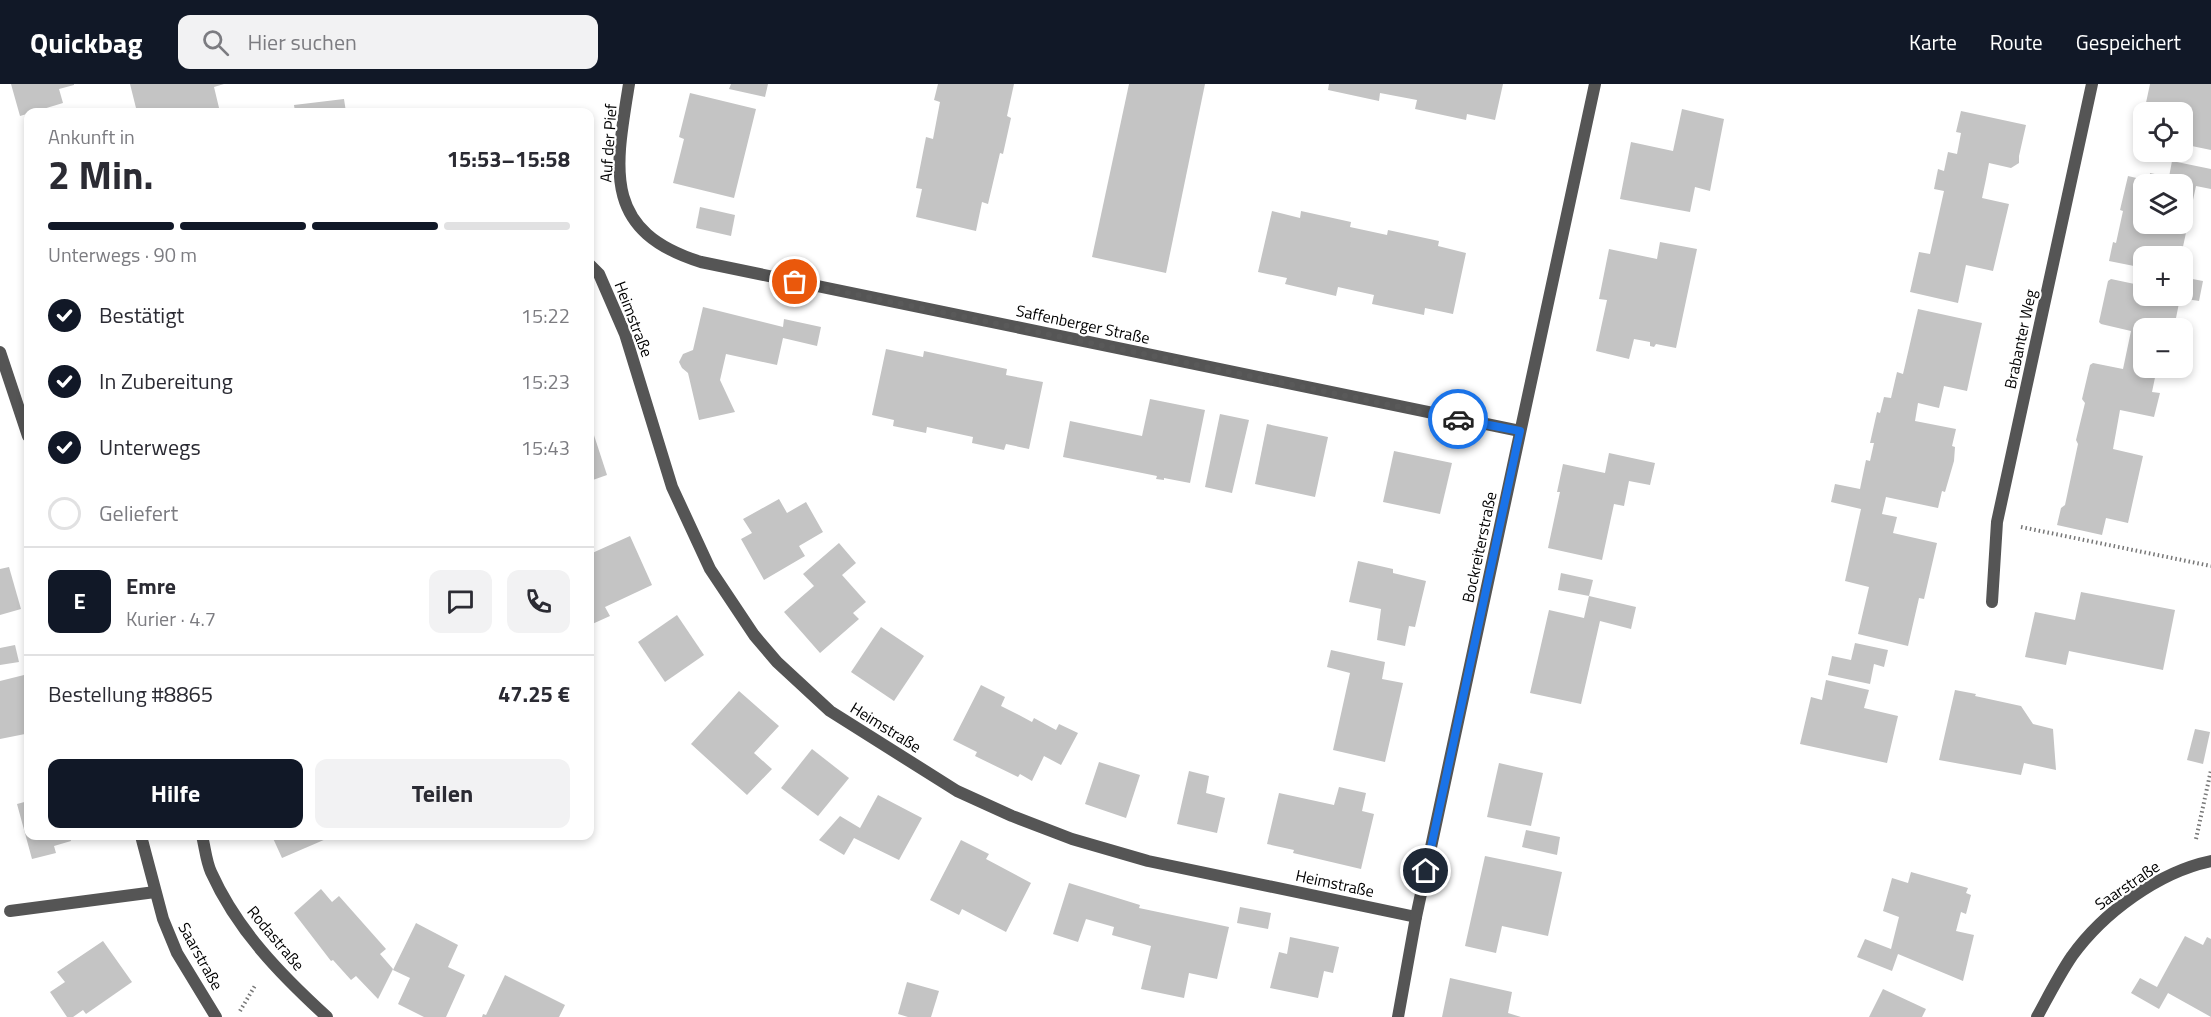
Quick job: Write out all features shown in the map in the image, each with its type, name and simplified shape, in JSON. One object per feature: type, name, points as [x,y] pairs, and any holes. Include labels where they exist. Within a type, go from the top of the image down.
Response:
[{"type":"street","name":"Auf der Pief","points":[[629,84],[623,121],[619,178],[622,196],[632,218],[645,234]]},
{"type":"street","name":"Bockreiterstraße","points":[[1398,1017],[1416,917],[1596,84]]},
{"type":"street","name":"Brabanter Weg","points":[[1992,602],[1997,522],[2092,84]]},
{"type":"street","name":"Saffenberger Straße","points":[[645,234],[676,254],[701,262],[1520,431]]},
{"type":"street","name":"Heimstraße","points":[[594,269],[599,274],[625,334],[672,487],[710,569],[754,635],[777,662],[830,711],[957,791],[1012,816],[1072,839],[1148,861],[1416,917]]},
{"type":"street","points":[[1,356],[24,424]]},
{"type":"street","name":"Saarstraße","points":[[142,840],[163,919],[177,953],[217,1016]]},
{"type":"street","name":"Rodastraße","points":[[203,840],[210,870],[240,926],[269,961],[327,1017]]},
{"type":"street","name":"Saarstraße","points":[[2037,1017],[2071,957],[2099,924],[2124,903],[2160,881],[2190,865],[2211,861]]},
{"type":"street","points":[[10,911],[155,892]]},
{"type":"path","points":[[1997,522],[2211,566]]},
{"type":"path","points":[[2190,865],[2211,770]]},
{"type":"path","points":[[237,1017],[269,961]]},
{"type":"building","points":[[11,84],[74,84],[59,89],[63,103],[46,108],[24,108],[24,115],[20,116]]},
{"type":"building","points":[[130,84],[224,84],[214,87],[219,108],[136,108]]},
{"type":"building","points":[[731,84],[768,84],[765,97],[729,89]]},
{"type":"building","points":[[938,84],[1014,84],[1007,116],[1011,118],[1003,154],[1000,153],[988,204],[982,202],[976,231],[916,217],[922,189],[916,188],[926,137],[933,139],[940,102],[934,100]]},
{"type":"building","points":[[1129,84],[1205,84],[1166,273],[1092,257]]},
{"type":"building","points":[[1329,84],[1503,84],[1495,120],[1467,114],[1466,120],[1415,109],[1417,100],[1380,93],[1379,101],[1328,90]]},
{"type":"building","points":[[2150,84],[2211,84],[2211,150],[2193,146],[2193,102],[2146,102]]},
{"type":"building","points":[[690,93],[756,109],[734,198],[673,183],[684,139],[679,137]]},
{"type":"building","points":[[344,99],[345,108],[294,108],[294,105]]},
{"type":"building","points":[[1682,109],[1724,119],[1710,191],[1695,187],[1690,212],[1620,199],[1631,142],[1673,151]]},
{"type":"building","points":[[1961,111],[2026,125],[2019,163],[2011,168],[1989,163],[1982,198],[2009,204],[1993,271],[1966,265],[1958,303],[1910,292],[1919,252],[1930,254],[1944,191],[1934,189],[1938,169],[1944,171],[1948,152],[1957,154],[1961,133],[1956,132]]},
{"type":"building","points":[[2172,162],[2211,169],[2211,189],[2196,186],[2193,200],[2193,174],[2170,174]]},
{"type":"building","points":[[2128,176],[2133,177],[2133,234],[2186,234],[2183,246],[2133,246],[2133,266],[2109,261],[2113,242],[2116,243],[2123,211],[2120,210]]},
{"type":"building","points":[[700,207],[735,215],[731,236],[696,228]]},
{"type":"building","points":[[1272,211],[1300,218],[1301,211],[1351,222],[1350,227],[1387,235],[1388,230],[1439,241],[1438,246],[1466,253],[1453,314],[1425,308],[1424,315],[1372,304],[1374,295],[1338,287],[1336,296],[1285,284],[1287,278],[1258,272]]},
{"type":"building","points":[[1660,242],[1697,249],[1676,348],[1656,344],[1654,347],[1650,346],[1650,342],[1634,339],[1629,359],[1596,351],[1607,300],[1599,299],[1609,249],[1657,259]]},
{"type":"building","points":[[2111,279],[2133,284],[2133,306],[2178,306],[2176,318],[2133,318],[2133,378],[2155,378],[2152,392],[2160,393],[2154,417],[2120,410],[2113,449],[2143,456],[2128,523],[2106,518],[2102,535],[2057,525],[2061,508],[2065,505],[2078,444],[2076,440],[2085,403],[2082,399],[2090,365],[2093,363],[2123,369],[2131,331],[2099,322],[2108,281]]},
{"type":"building","points":[[2193,279],[2203,281],[2199,301],[2193,300]]},
{"type":"building","points":[[703,307],[783,327],[784,319],[821,327],[817,346],[783,338],[777,365],[726,354],[720,380],[735,412],[699,420],[688,373],[679,362],[683,354],[693,350]]},
{"type":"building","points":[[1918,309],[1982,323],[1967,391],[1944,386],[1939,408],[1918,403],[1915,421],[1956,429],[1952,446],[1955,447],[1954,461],[1938,508],[1886,497],[1882,514],[1897,517],[1893,533],[1937,543],[1924,599],[1919,598],[1908,646],[1858,634],[1869,587],[1845,581],[1861,509],[1831,502],[1835,484],[1860,489],[1866,460],[1870,461],[1874,443],[1870,443],[1877,412],[1880,413],[1884,397],[1891,398],[1897,372],[1903,374]]},
{"type":"building","points":[[886,349],[923,357],[924,351],[1007,369],[1006,375],[1043,382],[1029,449],[1006,444],[1004,450],[972,443],[973,437],[927,427],[926,433],[893,426],[894,420],[872,415]]},
{"type":"building","points":[[1150,399],[1205,410],[1190,483],[1164,478],[1164,480],[1156,479],[1157,476],[1063,457],[1070,421],[1142,436]]},
{"type":"building","points":[[1220,414],[1249,420],[1232,493],[1205,487]]},
{"type":"building","points":[[1267,424],[1328,437],[1315,497],[1255,484]]},
{"type":"building","points":[[594,435],[607,475],[594,480]]},
{"type":"building","points":[[1394,451],[1452,463],[1440,514],[1383,502]]},
{"type":"building","points":[[1609,453],[1655,463],[1650,485],[1629,481],[1624,506],[1614,504],[1602,560],[1548,548],[1560,492],[1557,492],[1563,464],[1605,473]]},
{"type":"building","points":[[779,499],[787,513],[806,502],[823,532],[799,546],[805,556],[764,580],[741,539],[752,533],[743,519]]},
{"type":"building","points":[[630,536],[652,585],[605,607],[610,616],[594,623],[594,552]]},
{"type":"building","points":[[839,543],[856,563],[842,575],[866,602],[853,613],[859,619],[820,653],[784,612],[814,586],[803,574]]},
{"type":"building","points":[[1358,561],[1393,569],[1393,573],[1426,581],[1415,627],[1409,626],[1405,646],[1377,640],[1381,609],[1349,602]]},
{"type":"building","points":[[9,567],[21,609],[0,615],[0,569]]},
{"type":"building","points":[[1561,573],[1593,580],[1589,596],[1558,590]]},
{"type":"building","points":[[2081,592],[2175,610],[2163,670],[2069,651],[2066,665],[2025,657],[2035,612],[2075,620]]},
{"type":"building","points":[[1589,596],[1636,607],[1631,629],[1600,621],[1581,704],[1530,693],[1549,610],[1584,618]]},
{"type":"building","points":[[677,615],[704,655],[665,682],[638,642]]},
{"type":"building","points":[[881,627],[924,656],[894,701],[851,672]]},
{"type":"building","points":[[1855,643],[1888,650],[1884,667],[1874,664],[1870,684],[1828,675],[1832,656],[1851,660]]},
{"type":"building","points":[[15,645],[19,662],[0,665],[0,648]]},
{"type":"building","points":[[1331,650],[1385,662],[1382,679],[1403,683],[1385,762],[1333,750],[1350,673],[1327,667]]},
{"type":"building","points":[[24,675],[24,734],[0,739],[0,681]]},
{"type":"building","points":[[1826,680],[1869,690],[1864,708],[1898,716],[1887,763],[1800,744],[1811,697],[1822,700]]},
{"type":"building","points":[[981,685],[1005,697],[1001,706],[1032,722],[1034,718],[1056,730],[1059,724],[1078,733],[1061,765],[1044,756],[1032,781],[1020,774],[1018,777],[975,756],[977,752],[953,740]]},
{"type":"building","points":[[1955,690],[2021,706],[2033,724],[2053,729],[2056,770],[2024,763],[2021,775],[1939,760]]},
{"type":"building","points":[[739,691],[779,726],[754,753],[772,769],[747,795],[691,744]]},
{"type":"building","points":[[2195,729],[2210,732],[2203,764],[2187,760]]},
{"type":"building","points":[[812,749],[849,778],[818,816],[781,788]]},
{"type":"building","points":[[1099,762],[1140,775],[1126,818],[1085,804]]},
{"type":"building","points":[[1499,763],[1543,773],[1531,826],[1487,817]]},
{"type":"building","points":[[1189,771],[1209,776],[1206,793],[1225,798],[1217,833],[1177,824]]},
{"type":"building","points":[[1339,787],[1366,793],[1362,811],[1374,814],[1361,869],[1293,853],[1294,850],[1267,844],[1279,793],[1334,805]]},
{"type":"building","points":[[878,795],[922,818],[899,860],[854,838],[844,855],[819,840],[840,816],[860,828]]},
{"type":"building","points":[[24,802],[24,830],[17,804]]},
{"type":"building","points":[[1526,830],[1560,837],[1557,855],[1522,847]]},
{"type":"building","points":[[27,840],[71,840],[54,846],[56,853],[32,859]]},
{"type":"building","points":[[274,840],[324,840],[282,858]]},
{"type":"building","points":[[961,840],[989,854],[986,859],[1031,883],[1006,932],[962,909],[959,915],[930,900]]},
{"type":"building","points":[[1485,856],[1562,872],[1548,936],[1502,926],[1496,953],[1465,946]]},
{"type":"building","points":[[1911,872],[1968,888],[1966,893],[1971,895],[1966,914],[1961,912],[1956,931],[1974,935],[1963,981],[1898,954],[1892,971],[1857,957],[1865,939],[1891,949],[1899,917],[1883,911],[1892,878],[1908,883]]},
{"type":"building","points":[[1069,883],[1140,905],[1139,908],[1229,927],[1217,979],[1189,973],[1184,998],[1141,989],[1151,946],[1112,935],[1114,927],[1086,919],[1078,942],[1053,934]]},
{"type":"building","points":[[321,889],[332,902],[339,896],[386,949],[380,954],[393,969],[378,999],[356,976],[351,980],[333,960],[331,961],[294,913]]},
{"type":"building","points":[[1240,907],[1271,913],[1268,929],[1237,923]]},
{"type":"building","points":[[416,923],[458,945],[448,967],[465,975],[446,1017],[424,1017],[398,1004],[410,978],[393,970]]},
{"type":"building","points":[[2185,936],[2203,945],[2207,937],[2211,939],[2211,1017],[2168,993],[2159,1009],[2131,993],[2140,978],[2157,987]]},
{"type":"building","points":[[1290,937],[1339,947],[1333,973],[1324,971],[1318,998],[1270,988],[1279,952],[1287,954]]},
{"type":"building","points":[[103,941],[132,982],[86,1014],[83,1010],[73,1017],[67,1017],[50,992],[65,982],[57,972]]},
{"type":"building","points":[[505,975],[565,1005],[559,1017],[482,1017],[483,1014],[486,1015]]},
{"type":"building","points":[[1450,978],[1512,992],[1508,1013],[1521,1017],[1442,1017]]},
{"type":"building","points":[[907,982],[939,991],[931,1017],[908,1017],[898,1014]]},
{"type":"building","points":[[1883,989],[1926,1009],[1922,1017],[1869,1017]]},
{"type":"way so far","points":[[795,282],[1458,419]]},
{"type":"route","points":[[1426,871],[1520,431],[1458,419]]}]
